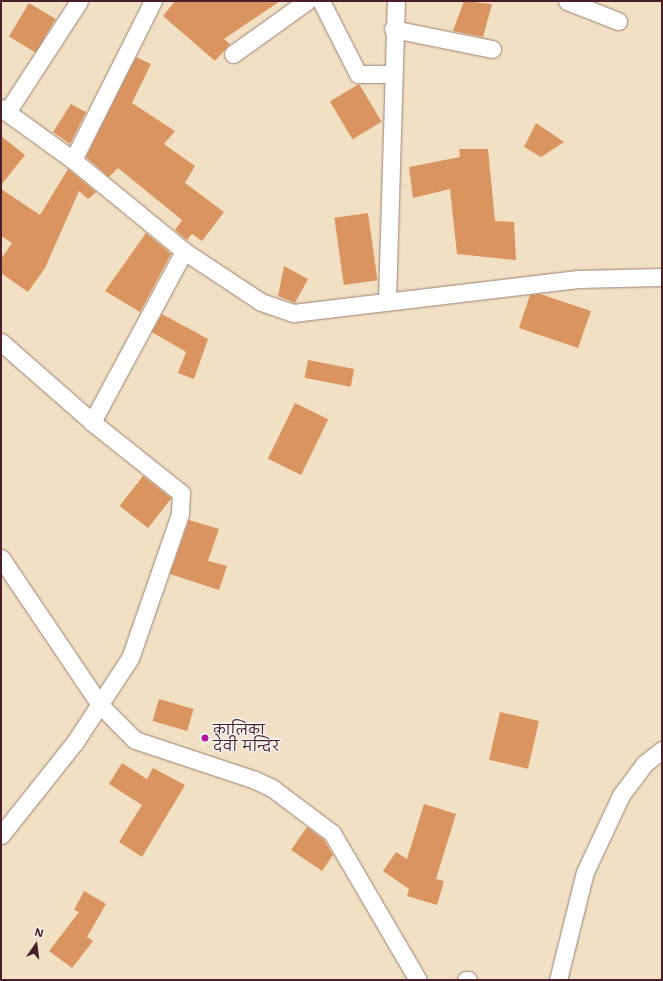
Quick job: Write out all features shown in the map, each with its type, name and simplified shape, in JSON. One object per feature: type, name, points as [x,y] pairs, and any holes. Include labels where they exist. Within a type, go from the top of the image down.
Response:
[{"type":"street","points":[[79,1],[4,110],[73,160],[184,251],[261,302],[293,313],[578,279],[662,277]]},
{"type":"street","points":[[73,160],[153,1]]},
{"type":"street","points":[[233,54],[307,1]]},
{"type":"street","points":[[321,1],[358,74],[392,74]]},
{"type":"street","points":[[387,301],[393,29],[396,1]]},
{"type":"street","points":[[567,1],[618,21]]},
{"type":"street","points":[[393,29],[492,49]]},
{"type":"street","points":[[92,422],[184,251]]},
{"type":"street","points":[[1,835],[75,742],[130,658],[180,514],[181,493],[4,351]]},
{"type":"street","points":[[1,558],[100,705],[135,740],[255,780],[272,788],[332,833],[418,980]]},
{"type":"street","points":[[558,980],[585,872],[622,795],[644,764],[662,750]]},
{"type":"building","points":[[175,1],[280,1],[224,39],[230,44],[215,61],[163,16]]},
{"type":"building","points":[[464,1],[492,4],[483,37],[453,31]]},
{"type":"building","points":[[29,3],[56,19],[35,52],[9,36]]},
{"type":"building","points":[[136,57],[151,64],[132,103],[175,131],[164,144],[195,166],[185,183],[224,212],[202,241],[192,234],[187,240],[175,230],[182,220],[118,168],[109,177],[86,157]]},
{"type":"building","points":[[359,84],[382,122],[353,139],[330,102]]},
{"type":"building","points":[[71,104],[86,112],[70,144],[53,132]]},
{"type":"building","points":[[536,123],[564,142],[541,157],[524,147]]},
{"type":"building","points":[[1,136],[25,155],[1,185]]},
{"type":"building","points":[[459,149],[488,149],[495,221],[514,222],[516,260],[457,254],[450,189],[413,198],[409,167],[460,157]]},
{"type":"building","points":[[68,169],[96,192],[88,199],[79,191],[45,268],[28,292],[1,273],[1,259],[12,243],[1,236],[1,189],[40,215]]},
{"type":"building","points":[[368,213],[377,280],[344,285],[334,218]]},
{"type":"building","points":[[146,233],[171,254],[140,312],[105,291]]},
{"type":"building","points":[[284,266],[308,279],[295,303],[278,296]]},
{"type":"building","points":[[540,294],[591,311],[578,348],[519,328],[530,295]]},
{"type":"building","points":[[162,314],[208,339],[194,379],[178,373],[186,352],[152,332]]},
{"type":"building","points":[[308,360],[354,369],[351,387],[305,378]]},
{"type":"building","points":[[295,403],[328,419],[301,475],[268,459]]},
{"type":"building","points":[[143,476],[171,498],[148,528],[120,506]]},
{"type":"building","points":[[189,520],[219,529],[208,561],[227,566],[219,590],[170,574]]},
{"type":"building","points":[[159,699],[194,709],[187,731],[153,721]]},
{"type":"building","points":[[500,712],[539,721],[528,769],[489,760]]},
{"type":"building","points":[[122,763],[147,779],[153,768],[185,785],[142,857],[119,842],[142,805],[109,784]]},
{"type":"building","points":[[424,804],[456,814],[436,879],[444,881],[437,905],[407,896],[409,889],[383,871],[396,852],[407,859]]},
{"type":"building","points":[[307,827],[324,840],[333,855],[322,871],[291,850]]},
{"type":"building","points":[[84,891],[106,904],[87,937],[93,941],[72,968],[49,951],[79,912],[74,910]]},
{"type":"place","name":"कालिका देवी मन्दिर","points":[[205,738]]}]
